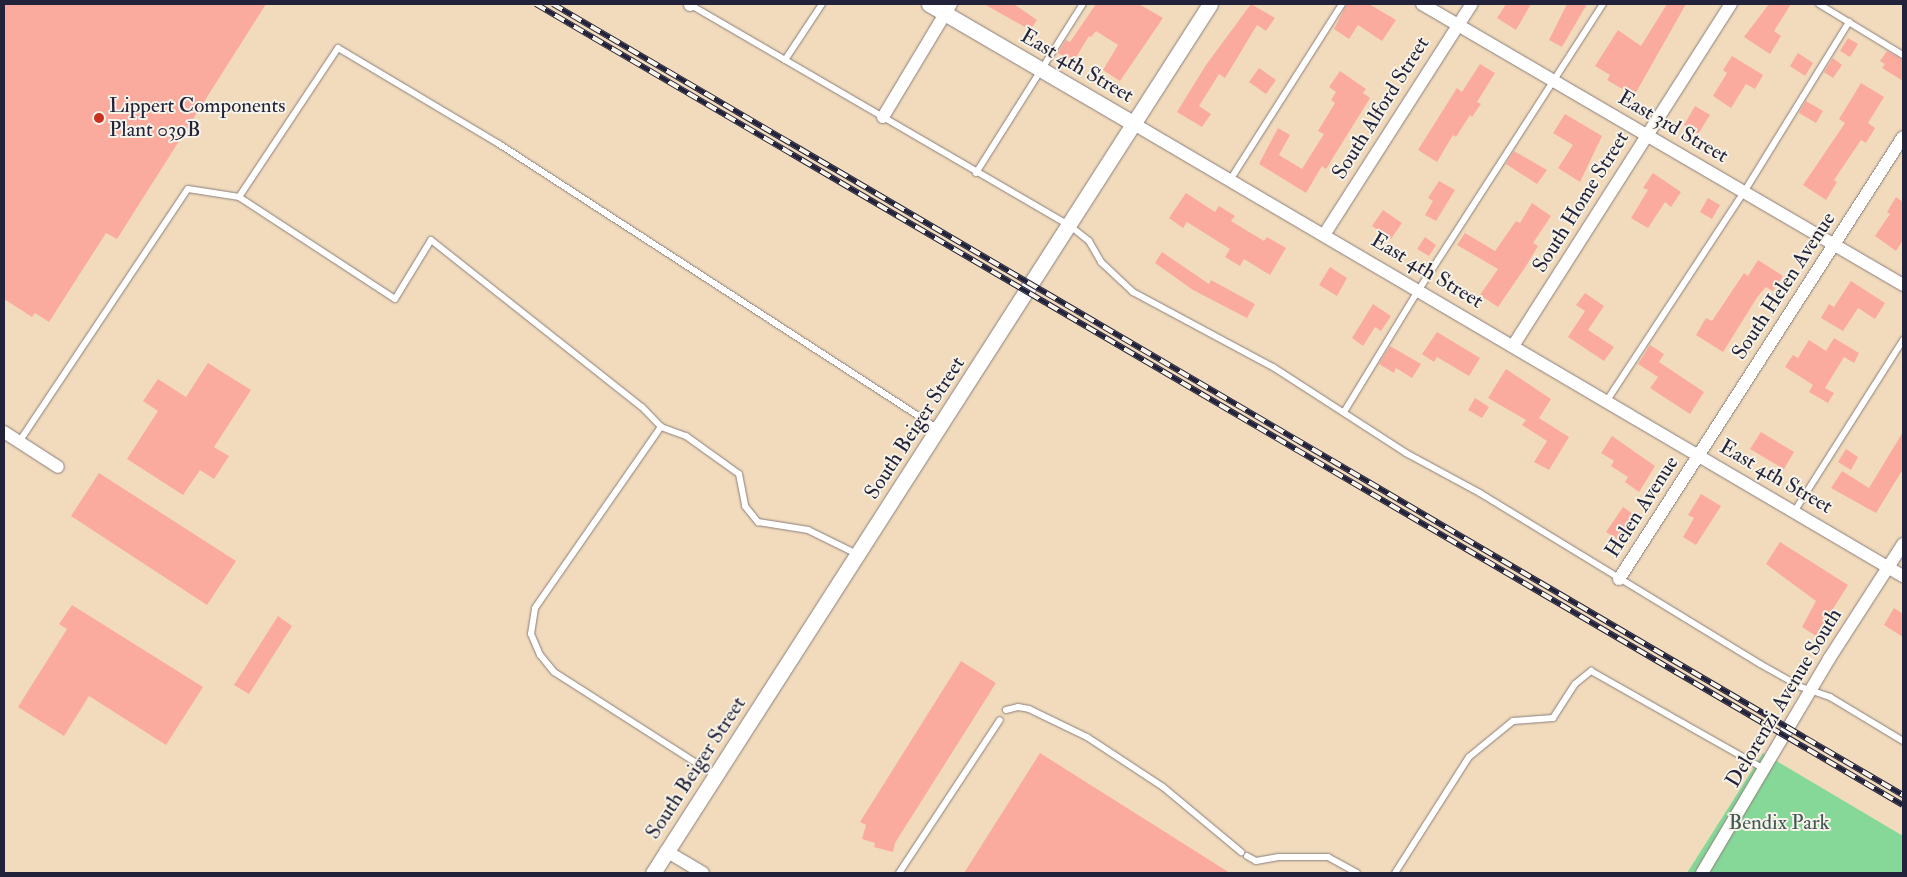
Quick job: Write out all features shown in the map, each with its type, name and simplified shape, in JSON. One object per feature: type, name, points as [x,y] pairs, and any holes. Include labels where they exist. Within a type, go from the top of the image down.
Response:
[{"type":"street","name":"East 4th Street","points":[[929,4],[948,8],[1041,70],[1903,576]]},
{"type":"street","name":"South Beiger Street","points":[[653,873],[940,430],[1210,4]]},
{"type":"street","name":"East 3rd Street","points":[[1422,4],[1903,285]]},
{"type":"street","name":"South Alford Street","points":[[1324,235],[1472,4]]},
{"type":"street","name":"South Home Street","points":[[1513,346],[1731,4]]},
{"type":"street","points":[[884,117],[948,8]]},
{"type":"street","name":"South Helen Avenue","points":[[1699,456],[1903,137]]},
{"type":"street","points":[[4,432],[58,467]]},
{"type":"street","name":"Helen Avenue","points":[[1619,580],[1699,456]]},
{"type":"street","name":"Delorenzi Avenue South","points":[[1702,873],[1810,690],[1903,544]]},
{"type":"street","points":[[666,851],[703,873]]},
{"type":"lane","points":[[689,4],[884,117],[976,173],[1070,226],[1089,241],[1101,262],[1133,292],[1273,367],[1619,580],[1903,741]]},
{"type":"lane","points":[[785,60],[822,4]]},
{"type":"lane","points":[[976,173],[1083,4]]},
{"type":"lane","points":[[1230,180],[1342,4]]},
{"type":"lane","points":[[1344,412],[1418,291],[1603,4]]},
{"type":"lane","points":[[1819,4],[1903,55]]},
{"type":"lane","points":[[1606,402],[1744,192],[1849,22]]},
{"type":"lane","points":[[239,197],[338,48],[499,144],[940,430]]},
{"type":"lane","points":[[19,442],[188,189],[239,197],[395,298],[431,240],[642,407],[661,427],[686,436],[739,474],[745,506],[758,522],[808,530],[859,555]]},
{"type":"lane","points":[[1794,512],[1903,340]]},
{"type":"lane","points":[[661,427],[535,608],[531,634],[540,655],[554,672],[716,776]]},
{"type":"lane","points":[[1395,873],[1469,757],[1513,721],[1553,718],[1575,684],[1590,671],[1764,769]]},
{"type":"lane","points":[[1006,710],[1029,709],[1087,737],[1163,787],[1244,854],[1256,861],[1279,857],[1328,857],[1357,873]]},
{"type":"lane","points":[[899,873],[1000,720]]},
{"type":"green space","name":"Bendix Park","points":[[1763,753],[1903,836],[1903,873],[1687,873]]},
{"type":"building","name":"Lippert Components Plant 039B","points":[[4,4],[266,4],[117,239],[106,233],[49,322],[35,313],[32,317],[4,299]]},
{"type":"building","points":[[984,4],[1014,4],[1037,20],[1030,30]]},
{"type":"building","points":[[1096,4],[1139,4],[1163,18],[1120,81],[1103,70],[1118,45],[1096,31],[1091,37],[1089,36],[1073,62],[1058,53],[1066,40],[1070,42]]},
{"type":"building","points":[[1251,4],[1275,18],[1266,31],[1257,25],[1225,78],[1219,74],[1199,106],[1211,114],[1202,127],[1177,112],[1206,65]]},
{"type":"building","points":[[1347,4],[1369,4],[1396,20],[1382,41],[1358,25],[1349,39],[1334,29]]},
{"type":"building","points":[[1506,4],[1531,4],[1516,30],[1497,18]]},
{"type":"building","points":[[1567,4],[1587,4],[1562,47],[1549,40]]},
{"type":"building","points":[[1667,4],[1686,4],[1634,96],[1607,80],[1610,75],[1595,66],[1618,30],[1641,46]]},
{"type":"building","points":[[1769,4],[1791,4],[1774,31],[1781,36],[1770,54],[1744,37]]},
{"type":"building","points":[[1848,38],[1858,44],[1850,57],[1840,51]]},
{"type":"building","points":[[1887,51],[1903,60],[1903,81],[1882,68],[1885,64],[1880,61]]},
{"type":"building","points":[[1798,53],[1813,63],[1805,76],[1790,66]]},
{"type":"building","points":[[1732,56],[1763,75],[1755,89],[1746,84],[1731,108],[1713,96],[1727,73],[1723,70]]},
{"type":"building","points":[[1833,58],[1842,65],[1833,78],[1824,72]]},
{"type":"building","points":[[1480,64],[1495,73],[1477,102],[1481,104],[1472,117],[1470,115],[1456,137],[1453,135],[1437,162],[1418,150],[1457,88],[1462,92]]},
{"type":"building","points":[[1259,68],[1276,80],[1266,94],[1249,82]]},
{"type":"building","points":[[1340,71],[1366,89],[1363,93],[1370,98],[1326,169],[1322,166],[1306,193],[1259,164],[1278,128],[1290,135],[1279,155],[1302,169],[1324,134],[1318,131],[1335,103],[1331,100],[1336,92],[1329,87]]},
{"type":"building","points":[[1861,83],[1884,97],[1868,123],[1875,128],[1866,143],[1861,140],[1834,180],[1837,182],[1826,200],[1803,185],[1845,123],[1839,119]]},
{"type":"building","points":[[1806,101],[1823,111],[1816,123],[1799,113]]},
{"type":"building","points":[[1695,106],[1710,115],[1698,134],[1684,125]]},
{"type":"building","points":[[1565,114],[1602,136],[1580,182],[1558,168],[1573,145],[1553,133]]},
{"type":"building","points":[[1514,151],[1547,170],[1537,184],[1506,164]]},
{"type":"building","points":[[1653,173],[1681,192],[1671,207],[1665,202],[1648,228],[1631,218],[1648,190],[1643,188]]},
{"type":"building","points":[[1439,181],[1455,190],[1436,221],[1425,215],[1433,201],[1428,198]]},
{"type":"building","points":[[1186,193],[1215,212],[1219,206],[1235,216],[1231,221],[1264,241],[1267,237],[1286,248],[1270,275],[1244,259],[1240,266],[1225,257],[1230,249],[1187,222],[1183,228],[1169,218]]},
{"type":"building","points":[[1896,197],[1903,202],[1903,240],[1896,251],[1875,236],[1890,214],[1887,212]]},
{"type":"building","points":[[1708,198],[1720,205],[1712,219],[1700,212]]},
{"type":"building","points":[[1532,203],[1551,216],[1533,243],[1538,246],[1498,307],[1480,295],[1498,269],[1457,245],[1465,233],[1495,251],[1516,221],[1520,223]]},
{"type":"building","points":[[1383,210],[1402,223],[1391,239],[1372,226]]},
{"type":"building","points":[[1425,237],[1436,245],[1429,256],[1417,249]]},
{"type":"building","points":[[1162,252],[1209,284],[1211,280],[1255,304],[1247,318],[1193,290],[1155,263]]},
{"type":"building","points":[[1758,260],[1783,276],[1773,291],[1766,287],[1758,296],[1723,352],[1696,335],[1706,318],[1712,321],[1744,273],[1748,276]]},
{"type":"building","points":[[1330,267],[1347,278],[1337,296],[1319,285]]},
{"type":"building","points":[[1851,281],[1885,303],[1875,319],[1858,308],[1843,331],[1821,318],[1829,304],[1834,307]]},
{"type":"building","points":[[1585,293],[1604,306],[1588,330],[1614,347],[1604,361],[1568,337],[1585,311],[1576,305]]},
{"type":"building","points":[[1373,304],[1391,316],[1381,331],[1375,327],[1363,346],[1352,338]]},
{"type":"building","points":[[1437,332],[1480,358],[1469,376],[1437,357],[1434,362],[1422,354]]},
{"type":"building","points":[[1834,338],[1859,353],[1854,363],[1844,357],[1825,388],[1834,393],[1828,403],[1809,392],[1813,385],[1785,367],[1793,355],[1798,358],[1809,340],[1826,351]]},
{"type":"building","points":[[1650,345],[1664,354],[1659,362],[1704,392],[1690,414],[1650,388],[1658,377],[1638,364]]},
{"type":"building","points":[[1390,346],[1421,364],[1412,378],[1396,368],[1394,373],[1379,364]]},
{"type":"building","points":[[208,363],[251,390],[214,447],[229,456],[214,479],[200,470],[183,495],[127,459],[158,411],[143,401],[158,379],[186,397]]},
{"type":"building","points":[[1506,369],[1551,399],[1539,418],[1569,437],[1549,470],[1534,462],[1547,441],[1522,425],[1526,420],[1488,398]]},
{"type":"building","points":[[1475,398],[1489,407],[1482,418],[1468,410]]},
{"type":"building","points":[[1761,432],[1794,452],[1784,469],[1750,449]]},
{"type":"building","points":[[1903,432],[1903,469],[1876,513],[1831,488],[1842,471],[1869,488]]},
{"type":"building","points":[[1612,436],[1655,466],[1639,492],[1625,482],[1628,477],[1611,466],[1614,461],[1601,453]]},
{"type":"building","points":[[1846,449],[1858,457],[1851,470],[1838,462]]},
{"type":"building","points":[[99,473],[236,561],[207,605],[71,516]]},
{"type":"building","points":[[1701,494],[1721,506],[1696,545],[1683,537],[1694,518],[1688,515]]},
{"type":"building","points":[[1623,507],[1637,517],[1620,541],[1606,532]]},
{"type":"building","points":[[1780,542],[1848,585],[1816,636],[1802,627],[1816,601],[1766,564]]},
{"type":"building","points":[[72,605],[203,687],[166,745],[89,696],[64,736],[18,707],[67,629],[59,624]]},
{"type":"building","points":[[1894,608],[1903,614],[1903,637],[1884,625]]},
{"type":"building","points":[[278,616],[292,626],[249,694],[234,685]]},
{"type":"building","points":[[961,661],[996,683],[895,843],[893,852],[874,847],[875,843],[862,839],[866,825],[860,822]]},
{"type":"building","points":[[1040,753],[1230,873],[964,873]]},
{"type":"railway","points":[[536,4],[1903,805]]},
{"type":"railway","points":[[553,4],[1903,795]]},
{"type":"place","name":"Lippert Components Plant 039B","points":[[99,118]]}]
